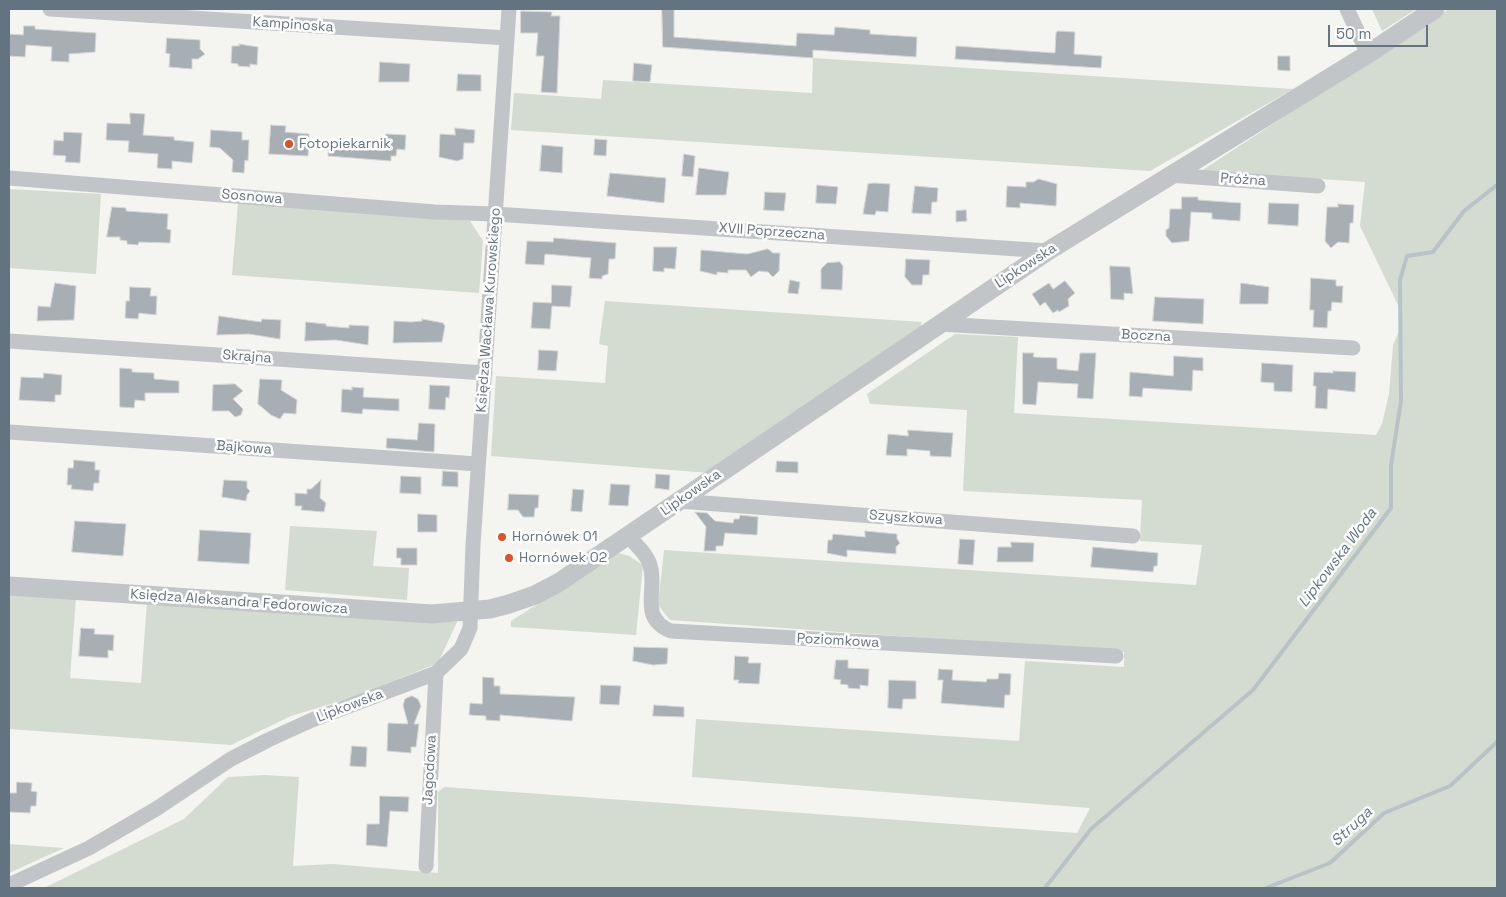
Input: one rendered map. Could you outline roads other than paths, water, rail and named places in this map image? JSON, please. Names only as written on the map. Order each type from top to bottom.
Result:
[{"type":"street","name":"Kampinoska","points":[[50,9],[507,38]]},
{"type":"street","name":"Księdza Wacława Kurowskiego","points":[[470,611],[478,464],[509,9]]},
{"type":"street","points":[[1347,9],[1368,54]]},
{"type":"street","name":"Lipkowska","points":[[9,885],[89,848],[156,809],[230,759],[268,740],[312,720],[436,673],[461,649],[467,640],[470,628],[470,611],[509,604],[535,595],[589,564],[678,501],[1048,251],[1368,54],[1435,9]]},
{"type":"street","name":"Próżna","points":[[1169,175],[1318,186]]},
{"type":"street","name":"Sosnowa","points":[[9,178],[434,212],[495,214]]},
{"type":"street","name":"XVII Poprzeczna","points":[[495,214],[1048,251]]},
{"type":"street","name":"Boczna","points":[[939,324],[1353,348]]},
{"type":"street","name":"Skrajna","points":[[9,341],[485,373]]},
{"type":"street","name":"Bajkowa","points":[[9,432],[478,464]]},
{"type":"street","name":"Szyszkowa","points":[[678,501],[1133,536]]},
{"type":"street","name":"Poziomkowa","points":[[629,537],[650,565],[651,607],[654,618],[663,628],[671,631],[1116,656]]},
{"type":"street","name":"Księdza Aleksandra Fedorowicza","points":[[9,586],[404,613],[432,614],[470,611]]},
{"type":"street","name":"Jagodowa","points":[[426,866],[436,673]]},
{"type":"waterway","name":"Lipkowska Woda","points":[[1045,888],[1091,829],[1253,690],[1391,508],[1391,465],[1401,401],[1400,280],[1407,256],[1433,252],[1464,211],[1497,185]]},
{"type":"waterway","name":"Struga","points":[[1266,888],[1330,863],[1384,813],[1450,786],[1497,742]]},
{"type":"place","name":"Fotopiekarnik","points":[[289,144]]},
{"type":"place","name":"Hornówek 01","points":[[502,537]]},
{"type":"place","name":"Hornówek 02","points":[[509,558]]}]
